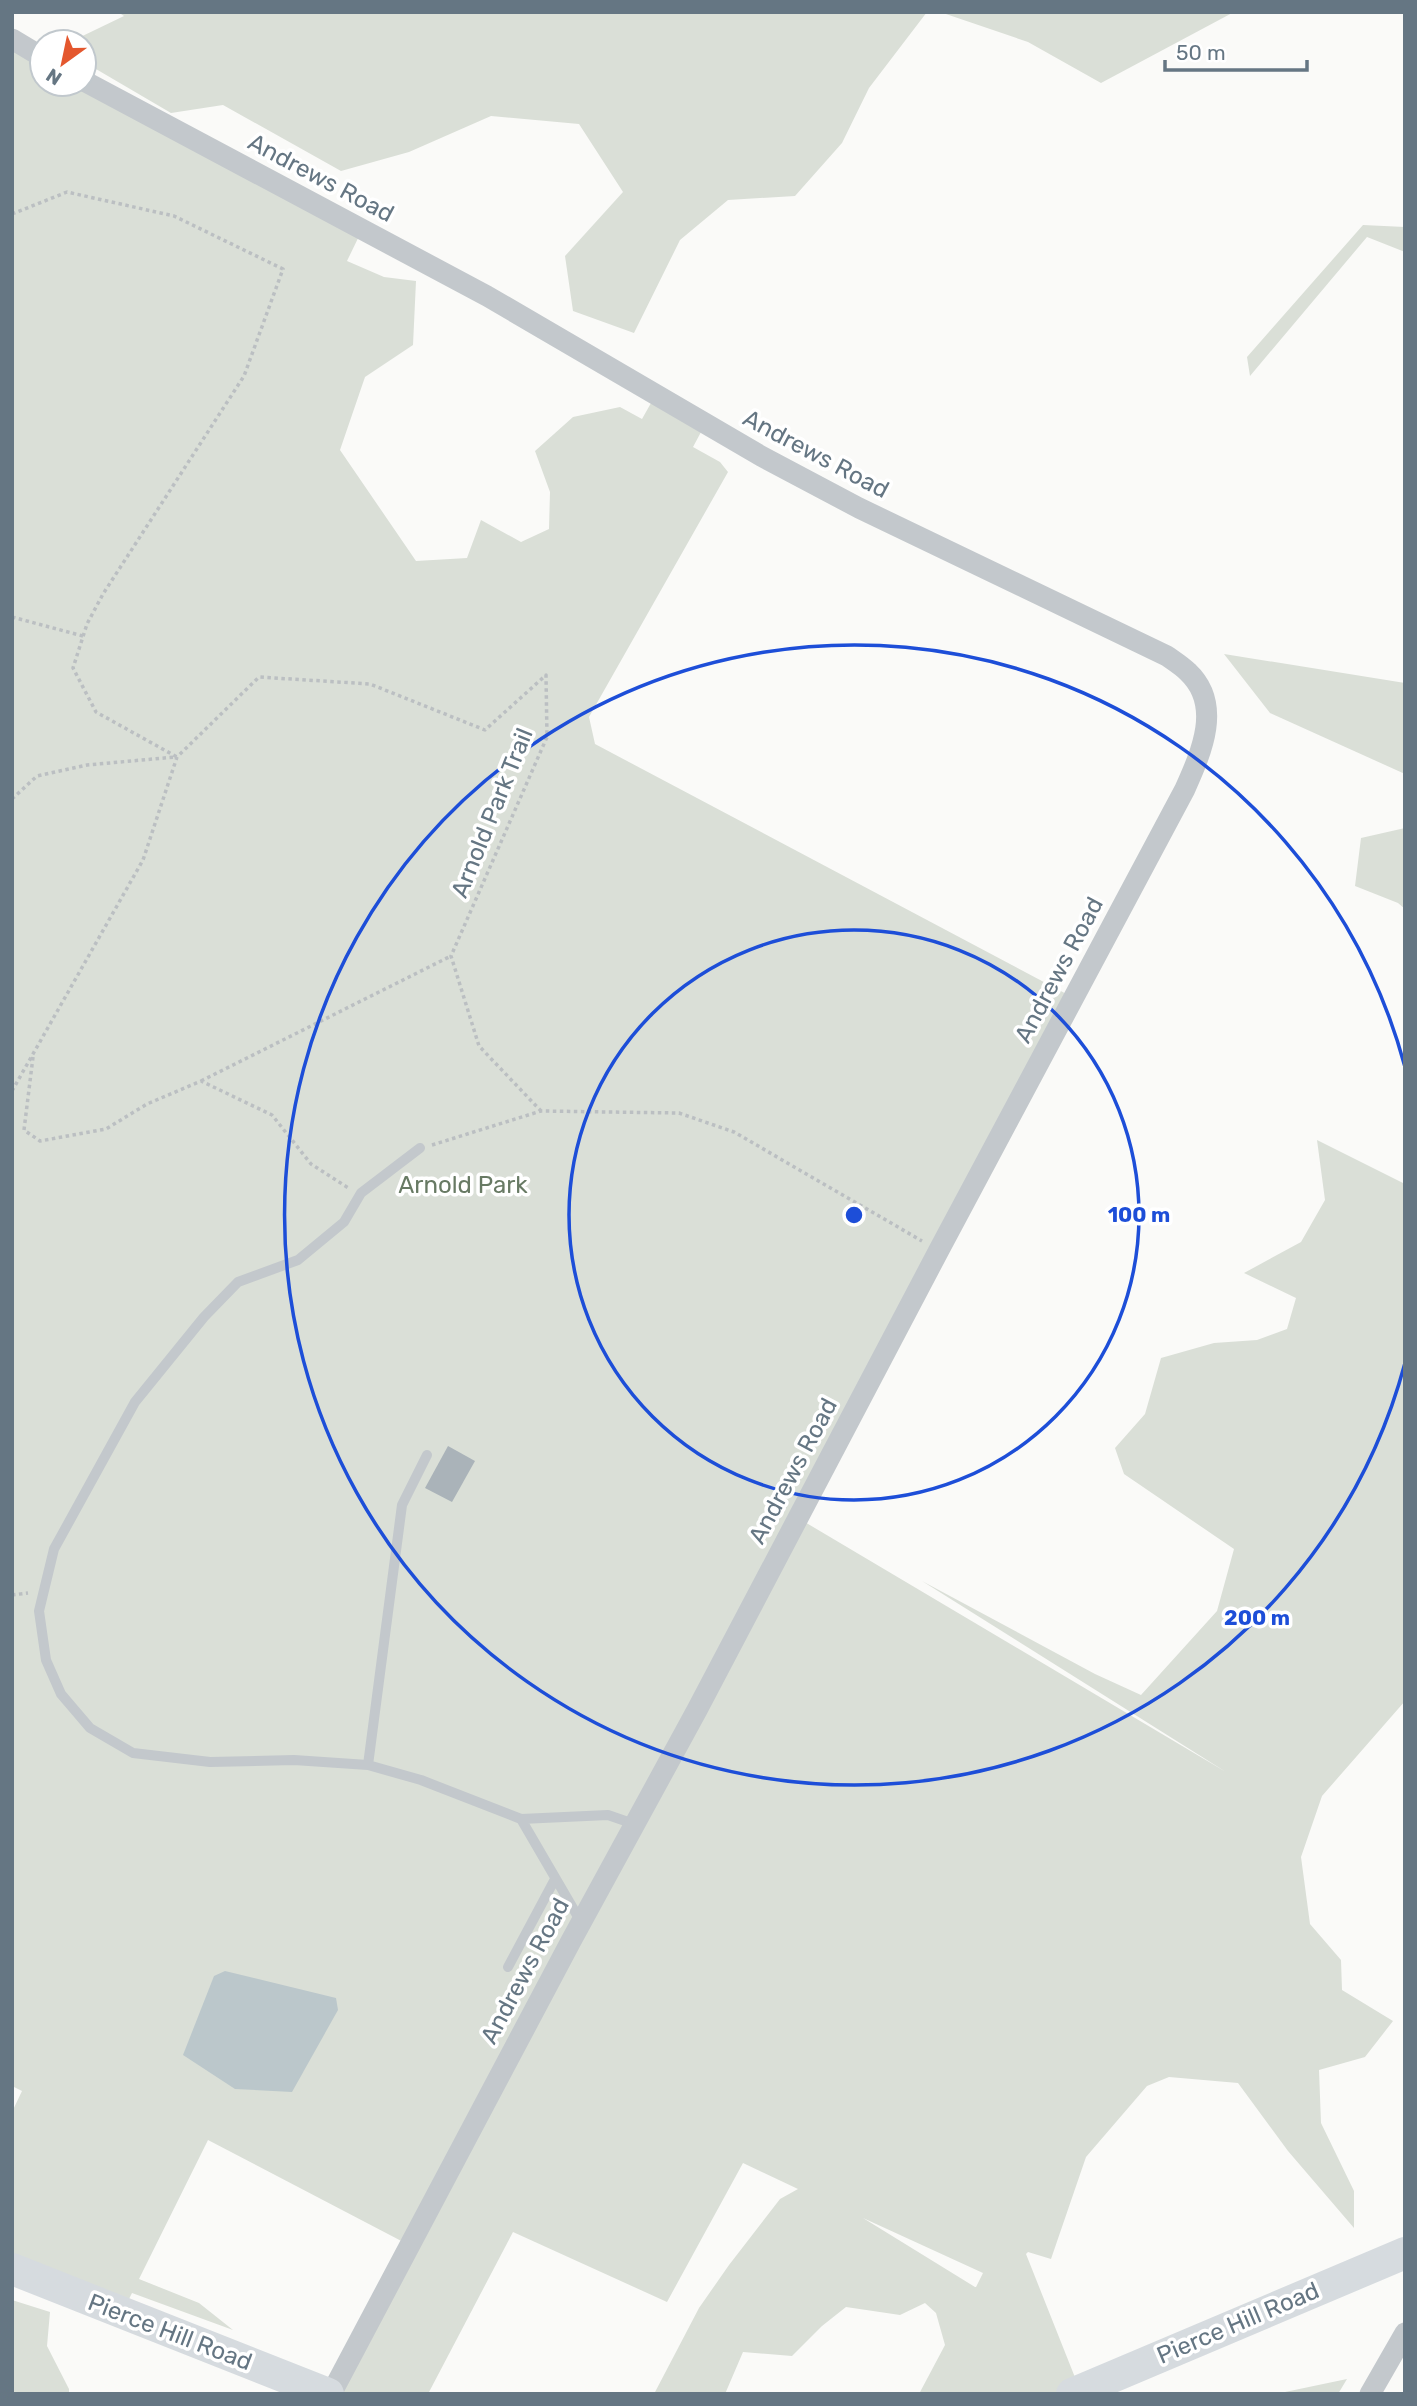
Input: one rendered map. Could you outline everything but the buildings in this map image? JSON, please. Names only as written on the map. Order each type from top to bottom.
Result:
[{"type":"street","points":[[12,39],[28,49]]},
{"type":"street","name":"Andrews Road","points":[[98,88],[487,296],[770,461],[859,508],[1167,656],[1190,674],[1203,694],[1208,722],[1201,753],[1179,801],[703,1698],[329,2394]]},
{"type":"street","name":"Pierce Hill Road","points":[[1072,2394],[1405,2253]]},
{"type":"street","name":"Pierce Hill Road","points":[[12,2269],[329,2394]]},
{"type":"street","points":[[1370,2394],[1405,2333]]},
{"type":"lane","points":[[420,1149],[361,1193],[344,1222],[298,1260],[238,1283],[204,1317],[135,1402],[54,1549],[39,1611],[46,1660],[61,1694],[90,1728],[133,1753],[210,1762],[294,1760],[368,1765],[421,1780],[522,1819],[608,1815],[634,1824]]},
{"type":"lane","points":[[368,1765],[402,1505],[427,1455]]},
{"type":"lane","points":[[522,1819],[581,1922]]},
{"type":"lane","points":[[508,1967],[555,1879]]},
{"type":"path","points":[[12,214],[67,191],[174,216],[283,269],[244,376],[103,594],[83,636],[73,668],[96,712],[177,757]]},
{"type":"path","points":[[12,617],[83,636]]},
{"type":"path","name":"Arnold Park Trail","points":[[12,1091],[143,860],[177,757],[259,677],[370,684],[485,730],[546,676],[547,737],[451,956]]},
{"type":"path","points":[[12,799],[37,776],[87,765],[177,757]]},
{"type":"path","points":[[201,1081],[451,956],[479,1046],[541,1111]]},
{"type":"path","name":"Arnold Park Trail","points":[[34,1053],[24,1130],[40,1142],[106,1129],[148,1104],[201,1081]]},
{"type":"path","points":[[201,1081],[272,1115],[311,1164],[342,1186],[361,1193]]},
{"type":"path","points":[[420,1149],[541,1111],[678,1113],[734,1132],[939,1250]]},
{"type":"green space","points":[[118,12],[927,12],[869,88],[842,143],[795,196],[728,200],[680,240],[634,333],[573,311],[565,256],[623,192],[579,124],[491,116],[409,152],[341,171],[223,105],[171,113],[98,70],[98,29],[124,16]]},
{"type":"green space","points":[[940,12],[1234,12],[1101,83],[1028,42]]},
{"type":"green space","name":"Arnold Park","points":[[12,39],[28,49],[28,98],[98,98],[98,91],[362,230],[347,261],[384,277],[416,281],[413,345],[365,377],[340,450],[416,561],[467,558],[481,520],[521,542],[549,529],[550,492],[535,451],[573,417],[620,407],[642,419],[655,396],[708,419],[693,447],[720,462],[728,472],[589,717],[595,744],[1074,998],[798,1518],[1226,1772],[922,1581],[1095,1674],[1141,1695],[1217,1611],[1234,1549],[1124,1474],[1115,1448],[1145,1414],[1161,1358],[1214,1343],[1257,1340],[1287,1329],[1296,1298],[1244,1273],[1301,1242],[1325,1200],[1317,1140],[1405,1184],[1405,1701],[1322,1796],[1301,1857],[1310,1924],[1341,1960],[1342,1990],[1393,2021],[1365,2057],[1319,2070],[1321,2123],[1354,2191],[1354,2228],[1288,2151],[1238,2083],[1169,2077],[1147,2086],[1086,2157],[1051,2259],[1028,2252],[1026,2254],[1080,2390],[1072,2394],[919,2394],[945,2345],[936,2313],[925,2303],[900,2315],[846,2307],[792,2356],[743,2352],[725,2394],[654,2394],[699,2308],[729,2265],[780,2199],[798,2189],[743,2163],[667,2302],[513,2232],[428,2394],[331,2394],[409,2245],[208,2140],[139,2279],[199,2303],[233,2330],[132,2293],[122,2313],[12,2269],[12,2112],[22,2091],[12,2086]],"holes":[[[863,2218],[983,2273],[975,2287]]]},
{"type":"green space","points":[[1363,225],[1405,227],[1405,252],[1367,237],[1250,376],[1247,357]]},
{"type":"green space","points":[[1224,654],[1405,683],[1405,774],[1270,713]]},
{"type":"green space","points":[[1405,828],[1405,909],[1398,903],[1355,886],[1361,838]]},
{"type":"green space","points":[[12,2300],[50,2312],[47,2346],[69,2394],[12,2394]]},
{"type":"green space","points":[[1347,2379],[1338,2394],[1284,2394],[1285,2392]]},
{"type":"shaded area","points":[[225,1971],[336,1998],[338,2010],[292,2092],[235,2089],[183,2055],[214,1976]]}]
